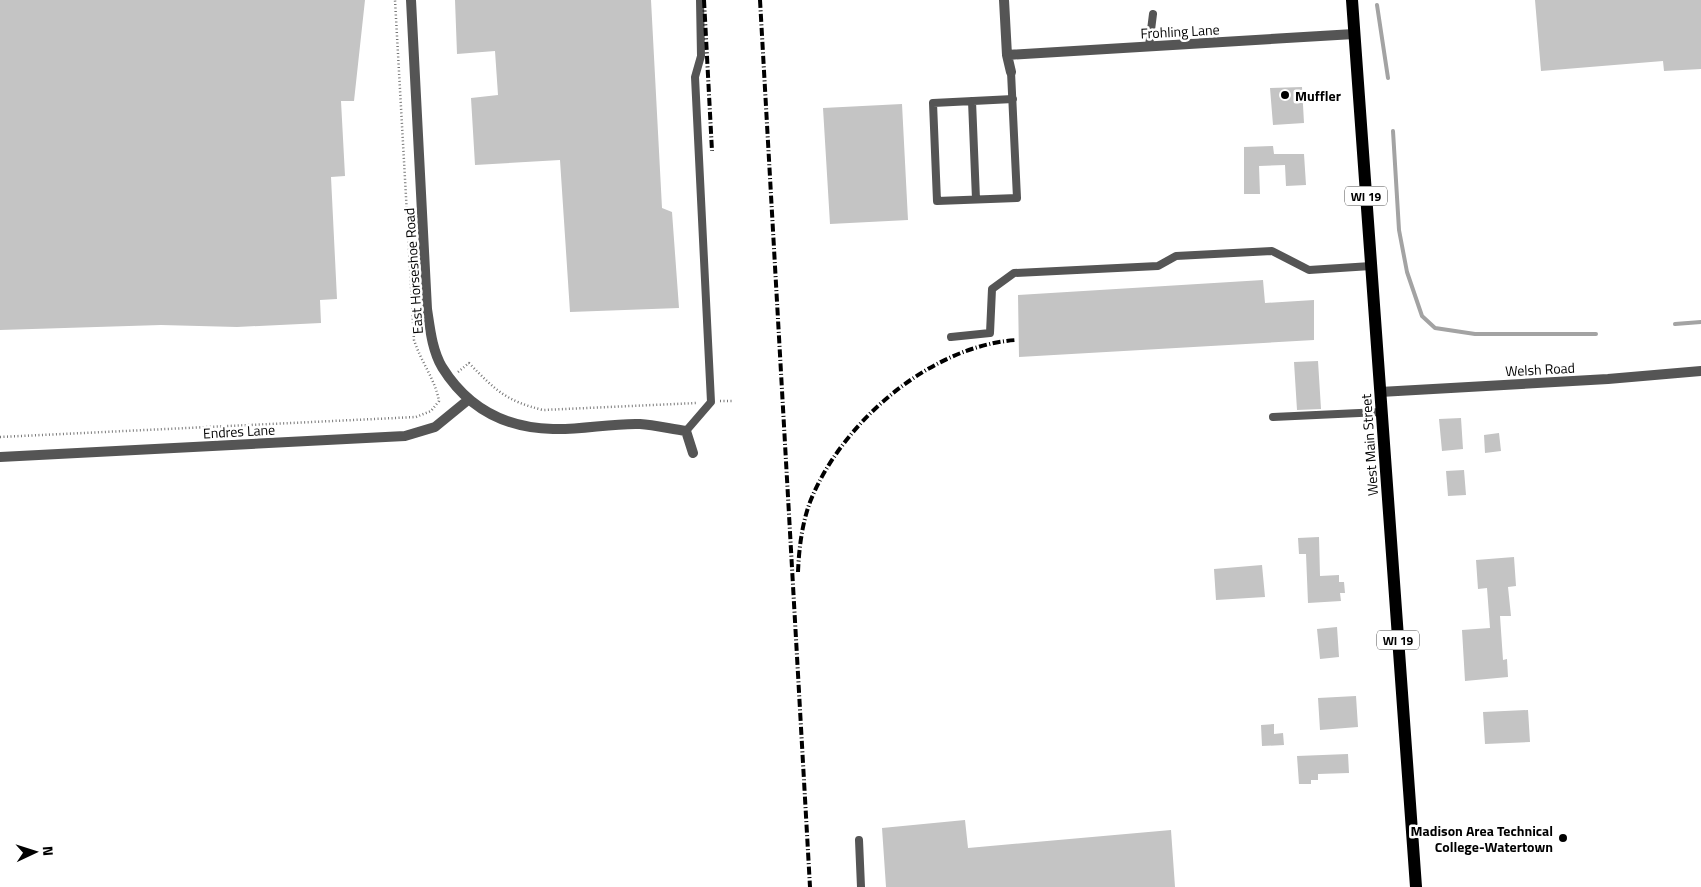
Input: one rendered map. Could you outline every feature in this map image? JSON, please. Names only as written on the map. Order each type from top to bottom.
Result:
[{"type":"main road","name":"West Main Street","points":[[1352,0],[1416,887]]},
{"type":"street","name":"East Horseshoe Road","points":[[411,0],[427,309],[432,338],[442,366],[468,400],[488,414],[520,426],[553,429],[640,424],[686,431]]},
{"type":"street","points":[[1004,0],[1011,72]]},
{"type":"street","name":"Frohling Lane","points":[[1008,55],[1354,34]]},
{"type":"street","name":"Welsh Road","points":[[1380,392],[1599,380],[1701,372]]},
{"type":"street","name":"Endres Lane","points":[[0,457],[404,436],[435,427],[468,400]]},
{"type":"street","points":[[686,431],[693,453]]},
{"type":"lane","points":[[686,431],[712,402],[695,77],[701,56],[700,0]]},
{"type":"lane","points":[[1150,46],[1152,14]]},
{"type":"lane","points":[[1011,72],[1017,198],[937,201],[933,103],[1012,99]]},
{"type":"lane","points":[[972,101],[976,199]]},
{"type":"lane","points":[[951,337],[990,333],[992,289],[1014,273],[1158,266],[1176,256],[1272,251],[1309,270],[1371,266]]},
{"type":"lane","points":[[1273,418],[1381,412]]},
{"type":"lane","points":[[859,840],[861,887]]},
{"type":"path","points":[[0,437],[416,417],[431,411],[439,401],[437,387],[419,355],[414,340],[395,0]]},
{"type":"path","points":[[450,378],[469,364],[495,390],[519,404],[543,410],[733,401]]},
{"type":"building","points":[[0,0],[365,0],[354,101],[341,101],[345,176],[331,177],[337,299],[320,300],[321,323],[237,327],[161,325],[0,330]]},
{"type":"building","points":[[455,0],[651,0],[662,208],[672,212],[679,308],[570,312],[560,160],[475,165],[471,98],[498,95],[495,51],[457,54]]},
{"type":"building","points":[[1535,0],[1701,0],[1701,69],[1664,71],[1663,61],[1541,71]]},
{"type":"building","points":[[1302,87],[1304,123],[1273,125],[1270,88]]},
{"type":"building","points":[[902,104],[908,220],[830,224],[823,108]]},
{"type":"building","points":[[1273,146],[1274,154],[1304,154],[1306,185],[1286,186],[1285,165],[1259,166],[1260,194],[1244,194],[1244,147]]},
{"type":"building","points":[[1263,280],[1265,303],[1314,300],[1314,340],[1019,357],[1018,295]]},
{"type":"building","points":[[1318,361],[1321,409],[1297,410],[1294,362]]},
{"type":"building","points":[[1461,418],[1463,449],[1442,451],[1439,419]]},
{"type":"building","points":[[1499,433],[1501,451],[1485,453],[1484,435]]},
{"type":"building","points":[[1464,470],[1466,495],[1448,496],[1446,471]]},
{"type":"building","points":[[1319,537],[1320,576],[1339,575],[1339,582],[1344,582],[1345,593],[1340,593],[1341,601],[1308,603],[1306,554],[1299,554],[1298,538]]},
{"type":"building","points":[[1514,557],[1516,586],[1508,587],[1511,616],[1500,616],[1503,660],[1507,659],[1508,677],[1465,681],[1462,630],[1490,628],[1487,588],[1478,589],[1476,560]]},
{"type":"building","points":[[1262,565],[1265,597],[1216,600],[1214,569]]},
{"type":"building","points":[[1337,627],[1339,657],[1320,659],[1317,629]]},
{"type":"building","points":[[1356,696],[1358,727],[1320,730],[1318,698]]},
{"type":"building","points":[[1528,710],[1530,742],[1485,744],[1483,712]]},
{"type":"building","points":[[1274,724],[1274,734],[1283,733],[1284,745],[1262,746],[1261,725]]},
{"type":"building","points":[[1348,754],[1349,773],[1318,774],[1318,780],[1311,780],[1311,784],[1299,784],[1297,756]]},
{"type":"building","points":[[965,820],[968,848],[1171,830],[1175,887],[886,887],[882,828]]},
{"type":"waterway","points":[[1377,5],[1388,78]]},
{"type":"waterway","points":[[1393,131],[1399,230],[1407,272],[1422,316],[1435,328],[1475,334],[1596,334]]},
{"type":"waterway","points":[[1675,324],[1701,322]]},
{"type":"railway","points":[[704,0],[712,151]]},
{"type":"railway","points":[[760,0],[810,887]]},
{"type":"railway","points":[[798,572],[801,536],[810,502],[824,473],[843,444],[866,418],[892,394],[921,373],[952,357],[984,345],[1016,340]]},
{"type":"place","name":"Muffler","points":[[1285,95]]},
{"type":"place","name":"Madison Area Technical College-Watertown","points":[[1563,838]]}]
